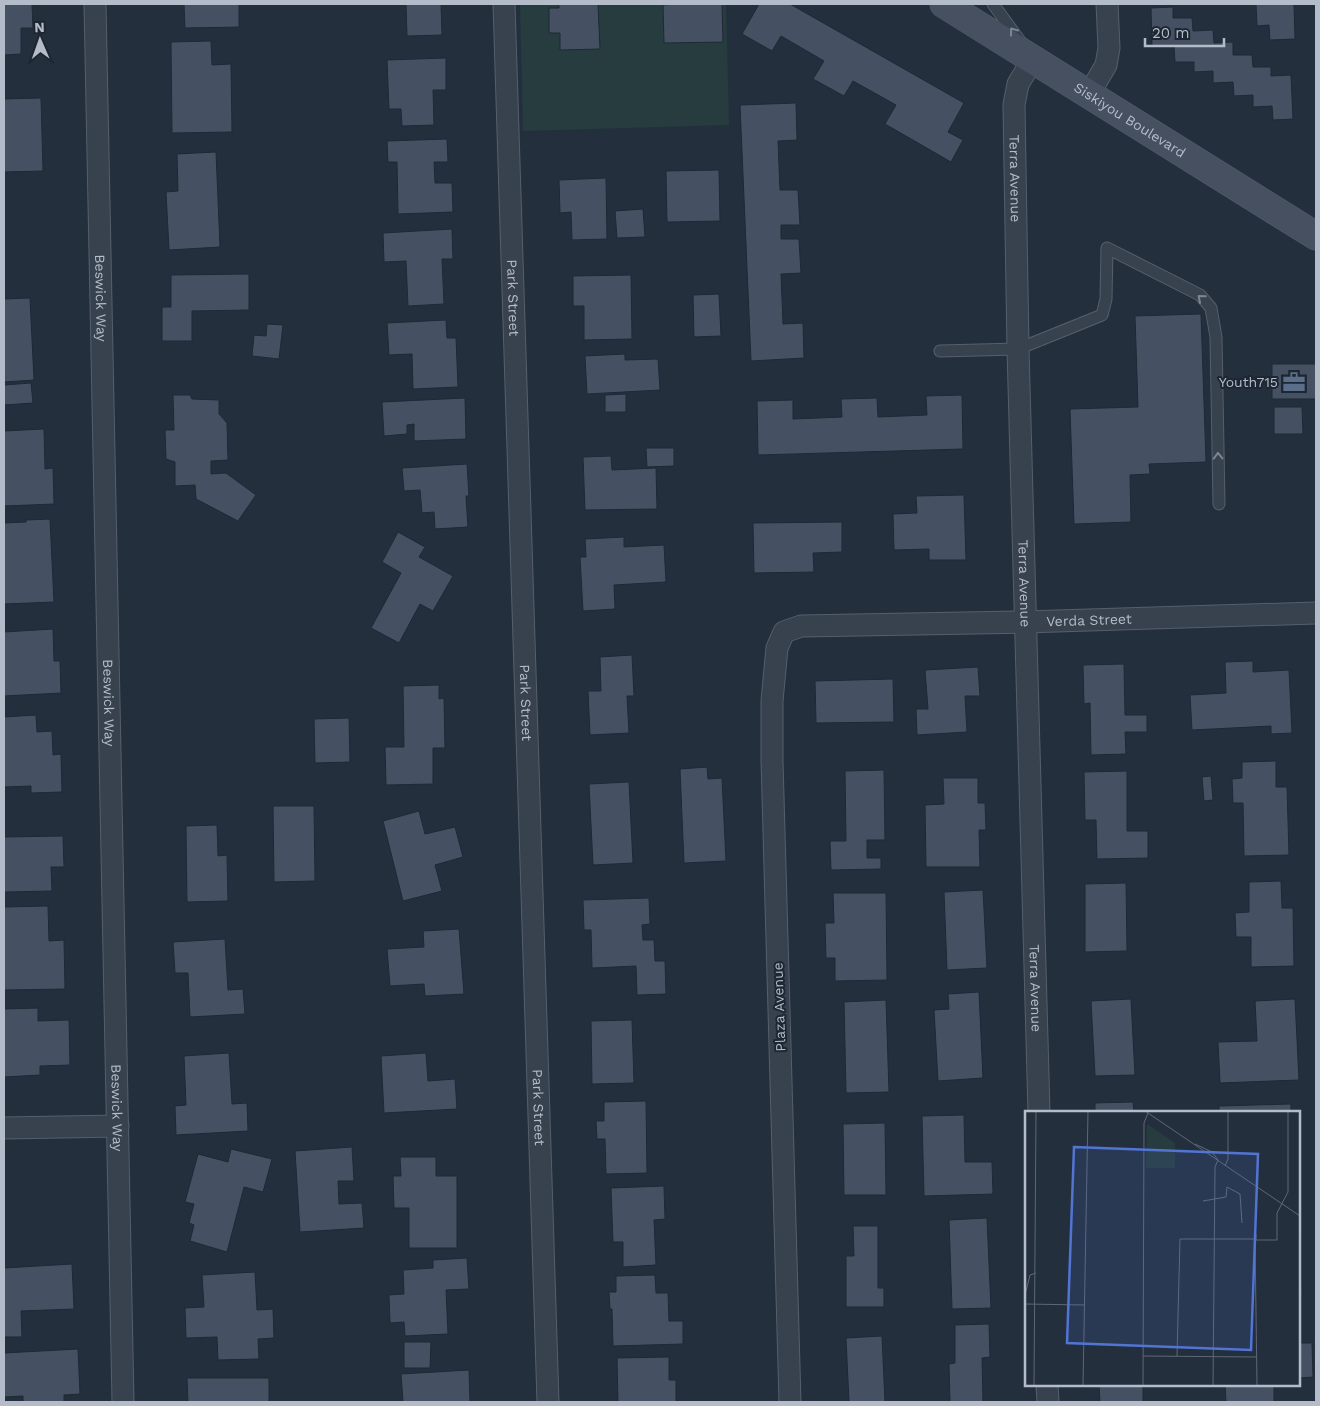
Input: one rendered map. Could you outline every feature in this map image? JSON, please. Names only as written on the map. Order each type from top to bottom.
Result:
[{"type":"main road","name":"Siskiyou Boulevard","points":[[944,4],[1316,236]]},
{"type":"street","name":"Beswick Way","points":[[95,4],[123,1402]]},
{"type":"street","name":"Park Street","points":[[504,4],[548,1402]]},
{"type":"street","points":[[1089,94],[1106,65],[1109,48],[1108,4]]},
{"type":"street","name":"Terra Avenue","points":[[1032,59],[1018,84],[1014,105],[1024,622],[1039,1111]]},
{"type":"street","name":"Verda Street","points":[[802,626],[1024,622],[1316,613]]},
{"type":"street","name":"Plaza Avenue","points":[[790,1402],[772,780],[772,702],[777,648],[784,632],[802,626]]},
{"type":"street","points":[[4,1128],[118,1126]]},
{"type":"street","points":[[1047,1386],[1048,1402]]},
{"type":"lane","points":[[993,4],[1032,59]]},
{"type":"lane","points":[[940,351],[1018,349],[1102,316],[1106,299],[1107,248],[1200,295],[1211,308],[1216,337],[1219,504]]},
{"type":"green space","points":[[520,4],[726,4],[729,125],[523,131]]},
{"type":"building","points":[[4,4],[32,4],[33,28],[21,28],[21,54],[4,55]]},
{"type":"building","points":[[184,4],[239,4],[239,27],[185,28]]},
{"type":"building","points":[[406,4],[441,4],[442,35],[407,36]]},
{"type":"building","points":[[559,4],[598,4],[600,49],[560,50],[560,33],[549,33],[549,8],[559,8]]},
{"type":"building","points":[[722,4],[723,42],[664,43],[663,5]]},
{"type":"building","points":[[759,4],[790,4],[964,103],[948,132],[963,140],[951,162],[885,124],[896,105],[853,81],[844,96],[813,79],[824,61],[781,36],[772,51],[742,34]]},
{"type":"building","points":[[1256,4],[1294,4],[1295,39],[1270,40],[1269,25],[1257,26]]},
{"type":"building","points":[[1173,7],[1173,18],[1192,18],[1193,31],[1213,30],[1214,43],[1233,42],[1233,55],[1252,55],[1253,67],[1271,67],[1271,76],[1291,75],[1293,119],[1273,120],[1272,106],[1253,107],[1253,95],[1234,96],[1233,82],[1213,83],[1213,71],[1194,72],[1194,62],[1175,62],[1174,46],[1152,46],[1151,8]]},
{"type":"building","points":[[211,41],[212,65],[231,64],[232,132],[172,133],[171,42]]},
{"type":"building","points":[[446,58],[446,90],[433,90],[434,125],[402,126],[401,109],[389,109],[387,60]]},
{"type":"building","points":[[41,98],[43,171],[4,172],[4,99]]},
{"type":"building","points":[[796,103],[797,140],[778,141],[780,190],[798,190],[800,225],[781,225],[781,239],[799,239],[801,273],[781,274],[783,324],[803,323],[804,358],[751,361],[740,105]]},
{"type":"building","points":[[447,139],[448,162],[434,162],[435,183],[452,183],[453,212],[398,214],[397,162],[388,162],[387,141]]},
{"type":"building","points":[[216,152],[220,247],[169,250],[166,192],[178,191],[177,154]]},
{"type":"building","points":[[719,170],[720,221],[667,222],[666,171]]},
{"type":"building","points":[[606,178],[607,239],[572,240],[571,212],[560,213],[559,180]]},
{"type":"building","points":[[643,209],[645,237],[617,238],[615,211]]},
{"type":"building","points":[[452,229],[453,259],[442,259],[444,304],[408,306],[406,261],[384,262],[383,233]]},
{"type":"building","points":[[249,274],[249,310],[192,311],[192,341],[162,341],[162,307],[171,307],[171,275]]},
{"type":"building","points":[[631,275],[632,339],[584,340],[584,306],[573,306],[573,276]]},
{"type":"building","points":[[719,294],[721,336],[694,337],[693,295]]},
{"type":"building","points":[[30,298],[34,380],[4,382],[4,299]]},
{"type":"building","points":[[1201,314],[1206,462],[1149,464],[1150,474],[1130,475],[1131,522],[1074,524],[1070,409],[1138,407],[1135,316]]},
{"type":"building","points":[[446,320],[447,338],[456,338],[458,387],[413,389],[412,354],[389,355],[387,323]]},
{"type":"building","points":[[267,324],[283,325],[279,359],[252,356],[254,335],[266,336]]},
{"type":"building","points":[[625,354],[625,360],[658,359],[660,390],[587,394],[585,356]]},
{"type":"building","name":"Youth715","points":[[1272,364],[1316,364],[1316,399],[1272,399]]},
{"type":"building","points":[[31,383],[33,403],[4,405],[4,385]]},
{"type":"building","points":[[626,394],[626,412],[605,412],[605,395]]},
{"type":"building","points":[[173,395],[190,395],[192,399],[219,400],[219,414],[227,423],[228,460],[211,461],[211,474],[226,473],[256,495],[238,521],[196,499],[195,485],[175,486],[175,462],[166,459],[165,430],[174,430]]},
{"type":"building","points":[[962,395],[963,449],[758,455],[757,401],[793,400],[793,419],[842,417],[841,399],[877,398],[878,417],[927,415],[926,396]]},
{"type":"building","points":[[465,398],[466,439],[414,441],[414,424],[407,425],[407,434],[384,436],[382,402]]},
{"type":"building","points":[[1274,407],[1302,407],[1303,434],[1274,434]]},
{"type":"building","points":[[44,429],[45,469],[53,468],[54,504],[4,506],[4,431]]},
{"type":"building","points":[[646,448],[674,448],[674,466],[647,467]]},
{"type":"building","points":[[611,456],[612,470],[656,468],[657,509],[585,510],[583,457]]},
{"type":"building","points":[[467,464],[469,496],[466,496],[468,527],[435,529],[434,512],[422,513],[420,490],[404,491],[402,468]]},
{"type":"building","points":[[964,495],[966,560],[929,560],[929,549],[894,550],[893,514],[917,513],[916,496]]},
{"type":"building","points":[[50,519],[54,602],[4,604],[4,523]]},
{"type":"building","points":[[842,522],[842,552],[813,553],[814,572],[754,573],[753,523]]},
{"type":"building","points":[[398,532],[425,547],[419,557],[453,576],[433,611],[420,604],[399,643],[371,628],[401,573],[382,562]]},
{"type":"building","points":[[624,537],[624,547],[664,545],[666,582],[614,585],[615,609],[583,611],[580,557],[586,557],[585,539]]},
{"type":"building","points":[[53,629],[54,661],[60,661],[61,693],[4,696],[4,632]]},
{"type":"building","points":[[632,655],[634,696],[627,696],[629,733],[590,735],[588,691],[601,691],[600,657]]},
{"type":"building","points":[[1253,661],[1253,672],[1289,670],[1292,733],[1271,734],[1271,726],[1192,730],[1190,695],[1226,693],[1225,662]]},
{"type":"building","points":[[1124,664],[1125,715],[1147,715],[1147,732],[1125,732],[1126,754],[1091,755],[1090,703],[1084,704],[1083,665]]},
{"type":"building","points":[[978,667],[980,696],[965,696],[967,732],[917,735],[916,709],[928,709],[925,670]]},
{"type":"building","points":[[893,679],[894,722],[816,723],[815,681]]},
{"type":"building","points":[[439,685],[439,699],[444,698],[445,748],[433,748],[433,784],[386,785],[385,747],[404,747],[403,686]]},
{"type":"building","points":[[36,715],[37,732],[52,731],[53,755],[61,754],[62,792],[31,793],[31,786],[4,787],[4,717]]},
{"type":"building","points":[[349,718],[350,762],[315,763],[314,719]]},
{"type":"building","points":[[1276,761],[1276,787],[1287,787],[1289,855],[1244,856],[1243,803],[1233,803],[1232,779],[1242,778],[1242,762]]},
{"type":"building","points":[[707,767],[708,779],[722,778],[726,861],[684,863],[680,769]]},
{"type":"building","points":[[884,770],[885,840],[867,840],[867,858],[881,858],[881,869],[831,870],[830,841],[846,841],[845,771]]},
{"type":"building","points":[[1127,771],[1127,831],[1148,831],[1148,858],[1097,859],[1096,820],[1085,820],[1084,772]]},
{"type":"building","points":[[1211,776],[1213,800],[1204,801],[1202,777]]},
{"type":"building","points":[[943,778],[978,778],[978,803],[985,803],[986,830],[979,830],[980,867],[926,867],[925,805],[944,804]]},
{"type":"building","points":[[629,782],[633,863],[593,865],[589,784]]},
{"type":"building","points":[[273,806],[314,806],[315,881],[274,882]]},
{"type":"building","points":[[419,811],[425,834],[455,827],[463,857],[435,865],[442,891],[403,901],[383,821]]},
{"type":"building","points":[[217,825],[218,856],[227,855],[228,901],[187,902],[186,826]]},
{"type":"building","points":[[63,836],[64,867],[51,867],[52,891],[4,892],[4,837]]},
{"type":"building","points":[[1281,881],[1282,908],[1293,908],[1294,966],[1251,967],[1251,937],[1236,937],[1235,913],[1249,912],[1249,882]]},
{"type":"building","points":[[1126,883],[1127,951],[1085,952],[1085,884]]},
{"type":"building","points":[[983,890],[987,968],[947,970],[944,892]]},
{"type":"building","points":[[833,893],[886,893],[887,980],[835,981],[835,958],[826,958],[825,923],[834,923]]},
{"type":"building","points":[[649,898],[650,924],[642,925],[643,940],[654,940],[655,961],[665,961],[666,994],[637,995],[636,966],[592,968],[591,930],[584,930],[583,900]]},
{"type":"building","points":[[48,906],[49,941],[64,940],[65,989],[4,990],[4,907]]},
{"type":"building","points":[[459,929],[464,994],[425,996],[424,984],[390,986],[387,949],[424,947],[423,931]]},
{"type":"building","points":[[225,939],[228,990],[243,989],[245,1014],[190,1017],[188,973],[175,973],[173,942]]},
{"type":"building","points":[[979,992],[983,1078],[938,1081],[934,1010],[949,1009],[948,994]]},
{"type":"building","points":[[1131,999],[1135,1075],[1095,1076],[1091,1001]]},
{"type":"building","points":[[1295,999],[1299,1080],[1220,1083],[1218,1042],[1257,1041],[1255,1001]]},
{"type":"building","points":[[886,1000],[889,1092],[846,1093],[844,1002]]},
{"type":"building","points":[[38,1008],[38,1021],[69,1020],[70,1065],[40,1066],[40,1075],[4,1077],[4,1009]]},
{"type":"building","points":[[632,1020],[634,1083],[592,1084],[591,1021]]},
{"type":"building","points":[[229,1053],[232,1104],[247,1103],[248,1131],[176,1135],[175,1106],[186,1105],[184,1056]]},
{"type":"building","points":[[426,1053],[428,1081],[455,1079],[457,1109],[384,1113],[381,1056]]},
{"type":"building","points":[[646,1101],[647,1173],[606,1174],[605,1139],[597,1139],[596,1121],[604,1121],[604,1102]]},
{"type":"building","points":[[1133,1102],[1134,1111],[1095,1111],[1095,1103]]},
{"type":"building","points":[[1291,1104],[1291,1111],[1219,1111],[1219,1106]]},
{"type":"building","points":[[964,1115],[965,1162],[992,1162],[993,1194],[924,1196],[922,1116]]},
{"type":"building","points":[[885,1123],[886,1195],[844,1195],[843,1124]]},
{"type":"building","points":[[352,1147],[354,1181],[338,1181],[339,1204],[362,1203],[364,1228],[300,1232],[295,1151]]},
{"type":"building","points":[[231,1149],[272,1159],[263,1192],[244,1187],[227,1252],[190,1241],[194,1225],[189,1223],[194,1204],[185,1202],[198,1154],[228,1162]]},
{"type":"building","points":[[400,1157],[436,1157],[436,1176],[457,1176],[457,1248],[409,1248],[409,1208],[394,1208],[393,1176],[401,1176]]},
{"type":"building","points":[[664,1186],[665,1219],[654,1220],[656,1265],[623,1267],[623,1242],[613,1242],[611,1188]]},
{"type":"building","points":[[987,1218],[991,1308],[952,1309],[949,1220]]},
{"type":"building","points":[[853,1226],[878,1226],[878,1288],[884,1288],[884,1307],[846,1307],[846,1256],[854,1256]]},
{"type":"building","points":[[1300,1235],[1301,1235],[1302,1296],[1300,1296]]},
{"type":"building","points":[[467,1258],[469,1289],[446,1290],[448,1334],[405,1336],[404,1322],[390,1323],[389,1295],[404,1294],[403,1270],[433,1268],[433,1260]]},
{"type":"building","points":[[72,1264],[74,1309],[21,1311],[22,1337],[4,1337],[4,1268]]},
{"type":"building","points":[[255,1272],[257,1310],[273,1309],[274,1338],[258,1339],[259,1359],[218,1360],[217,1337],[186,1338],[185,1308],[204,1307],[202,1275]]},
{"type":"building","points":[[655,1275],[656,1293],[668,1293],[669,1321],[683,1321],[683,1344],[613,1346],[612,1309],[610,1309],[609,1292],[616,1292],[616,1276]]},
{"type":"building","points":[[989,1324],[990,1357],[982,1358],[983,1402],[950,1402],[949,1364],[955,1363],[955,1325]]},
{"type":"building","points":[[882,1336],[885,1402],[849,1402],[846,1338]]},
{"type":"building","points":[[404,1342],[431,1342],[430,1368],[404,1368]]},
{"type":"building","points":[[1300,1343],[1312,1343],[1313,1377],[1300,1378]]},
{"type":"building","points":[[78,1349],[80,1394],[64,1395],[64,1402],[23,1402],[23,1396],[4,1397],[4,1353]]},
{"type":"building","points":[[669,1357],[669,1380],[676,1380],[676,1402],[618,1402],[617,1358]]},
{"type":"building","points":[[469,1370],[470,1402],[403,1402],[401,1374]]},
{"type":"building","points":[[187,1378],[269,1378],[269,1402],[188,1402]]},
{"type":"building","points":[[1099,1386],[1143,1386],[1143,1402],[1100,1402]]},
{"type":"building","points":[[1225,1386],[1274,1386],[1274,1402],[1226,1402]]},
{"type":"place","name":"Youth715","points":[[1294,382]]}]
